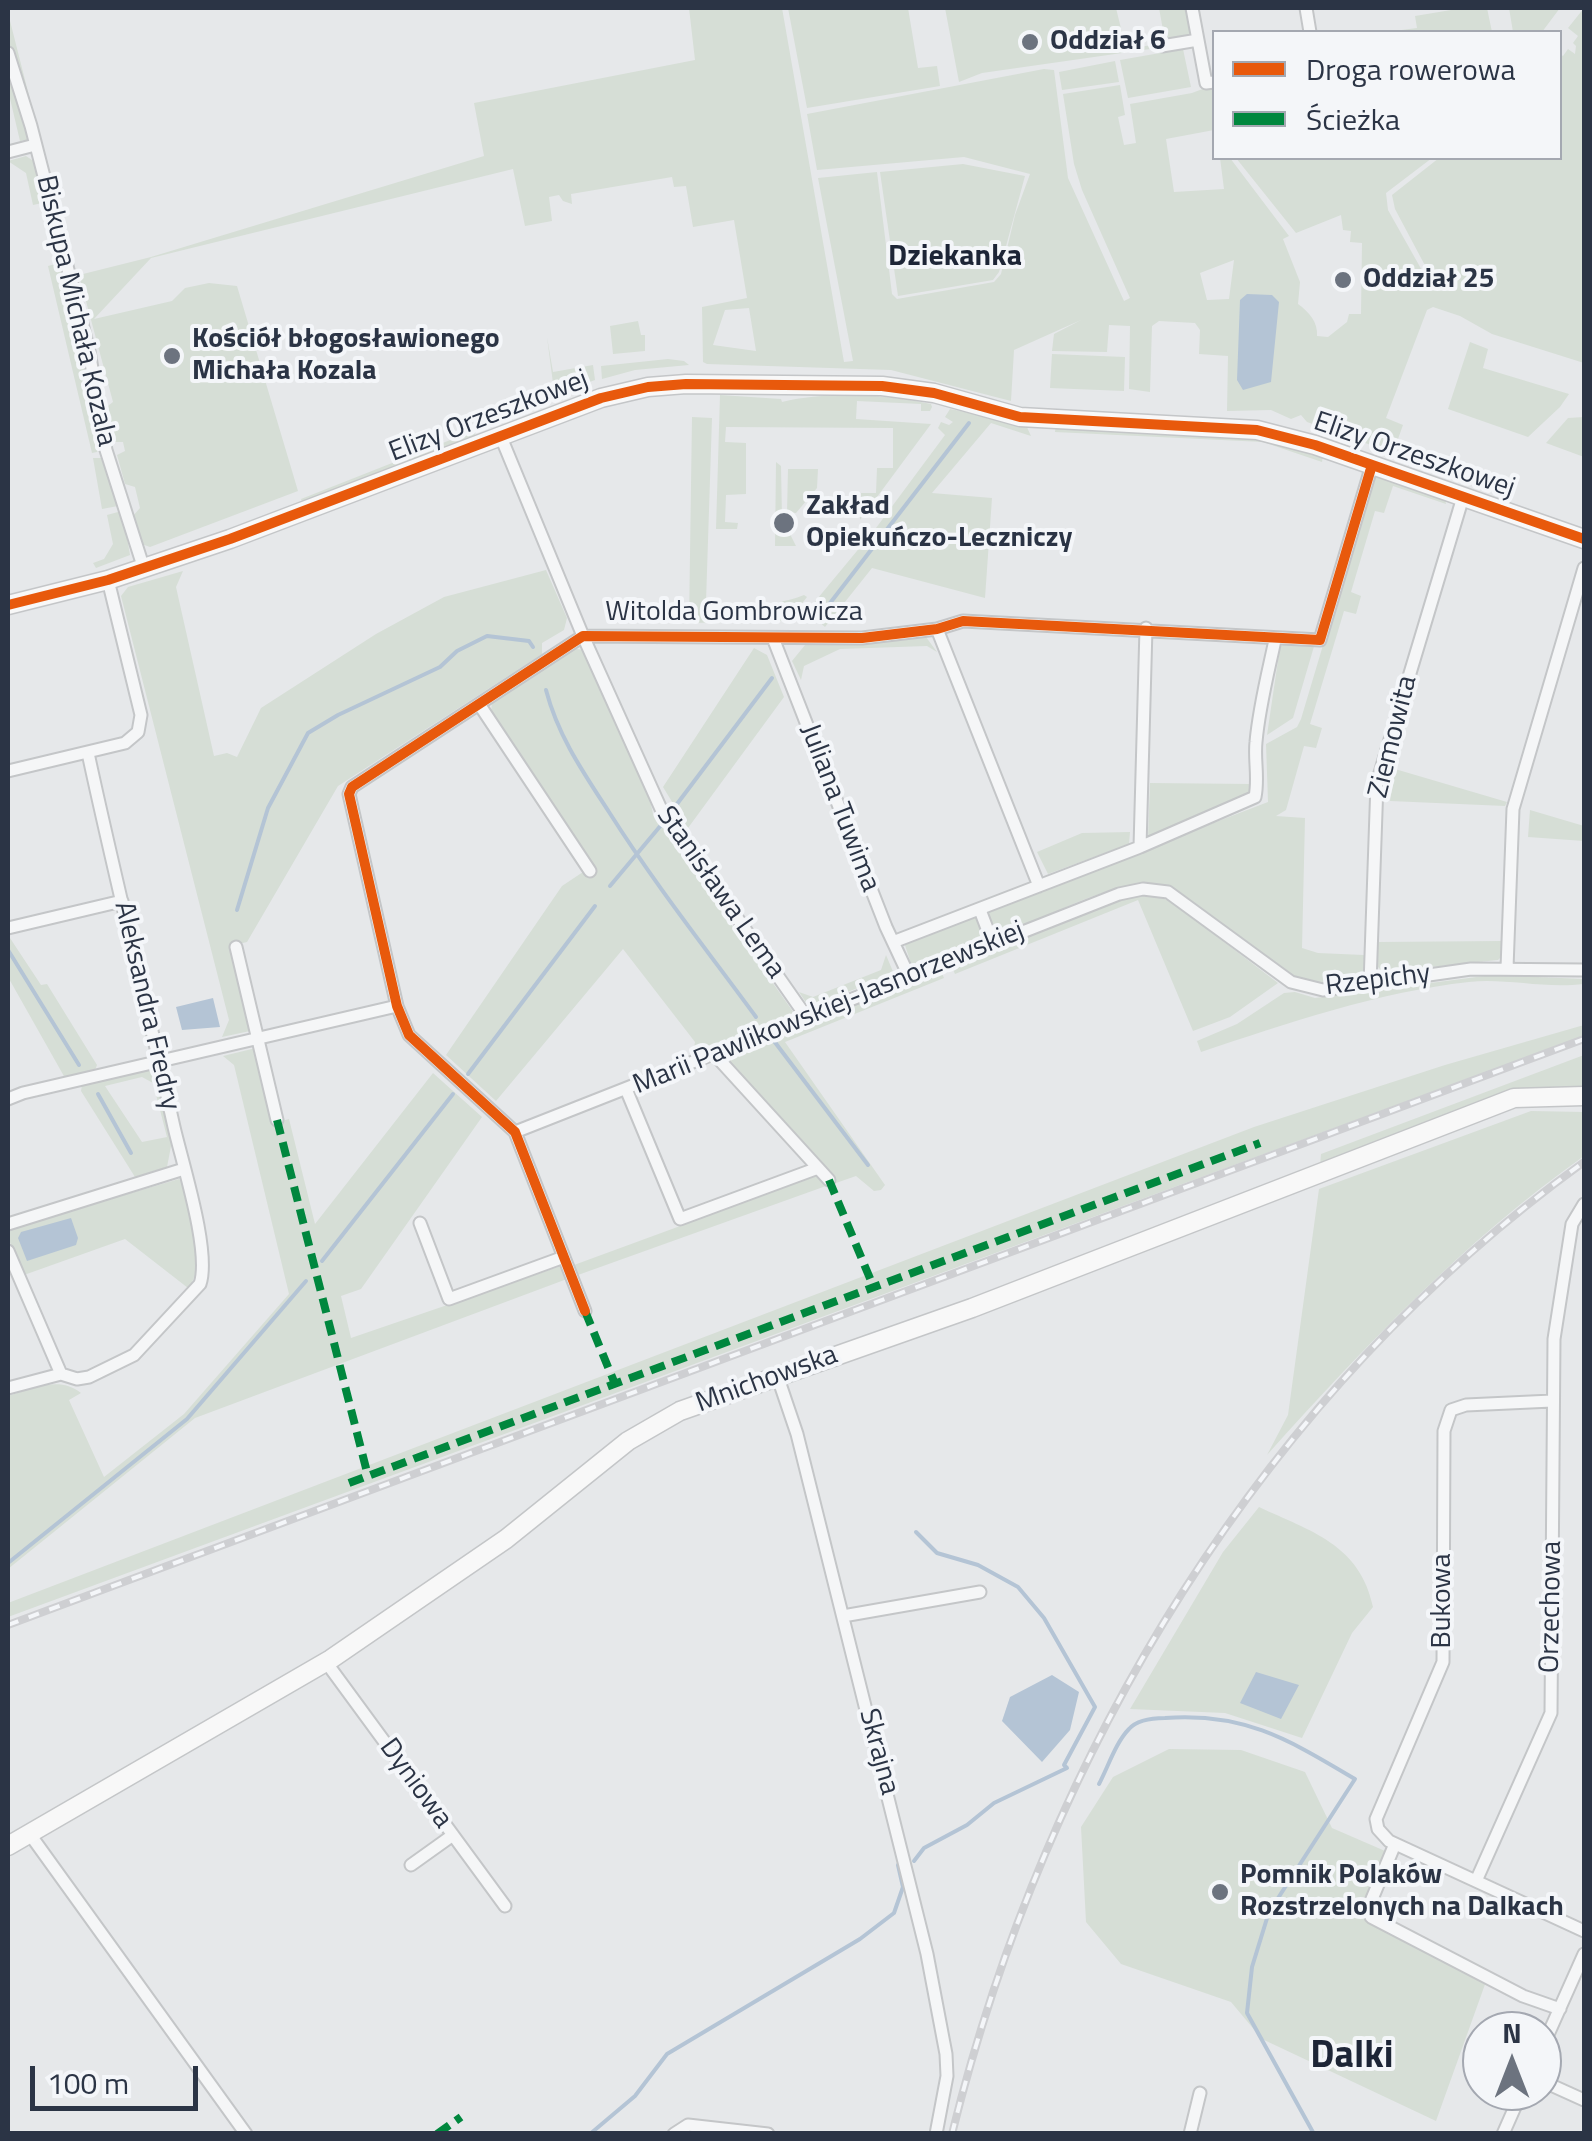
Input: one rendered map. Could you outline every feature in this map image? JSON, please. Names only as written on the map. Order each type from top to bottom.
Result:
[{"type":"street","points":[[1192,8],[1206,83],[1212,82]]},
{"type":"street","points":[[1162,46],[1198,40]]},
{"type":"street","name":"Biskupa Michała Kozala","points":[[8,53],[90,351],[106,450],[144,569]]},
{"type":"street","points":[[8,152],[34,146]]},
{"type":"street","name":"Elizy Orzeszkowej","points":[[8,606],[108,580],[230,540],[600,398],[648,387],[696,383],[882,386],[934,394],[1020,416],[1257,430],[1372,465],[1584,539]]},
{"type":"street","name":"Stanisława Lema","points":[[498,436],[504,442],[583,636],[660,809],[805,1015]]},
{"type":"street","name":"Witolda Gombrowicza","points":[[516,1132],[409,1036],[397,1006],[350,794],[352,787],[583,636],[862,638],[937,629],[963,621],[1320,640],[1372,465]]},
{"type":"street","name":"Ziemowita","points":[[1370,984],[1377,783],[1462,497]]},
{"type":"street","points":[[1507,968],[1513,810],[1584,568]]},
{"type":"street","points":[[8,770],[88,754],[136,736],[140,715],[108,580]]},
{"type":"street","points":[[1140,847],[1146,628]]},
{"type":"street","points":[[937,629],[1039,886]]},
{"type":"street","name":"Juliana Tuwima","points":[[774,638],[909,976]]},
{"type":"street","name":"Marii Pawlikowskiej-Jasnorzewskiej","points":[[893,942],[1140,847],[1255,797],[1260,706],[1275,640]]},
{"type":"street","points":[[479,704],[590,871]]},
{"type":"street","name":"Aleksandra Fredry","points":[[61,1374],[77,1380],[88,1377],[140,1351],[200,1284],[204,1259],[88,754]]},
{"type":"street","name":"Rzepichy","points":[[1143,889],[1168,892],[1291,982],[1322,990],[1471,970],[1584,970]]},
{"type":"street","name":"Marii Pawlikowskiej-Jasnorzewskiej","points":[[516,1132],[716,1055],[805,1015],[1119,894],[1143,889]]},
{"type":"street","points":[[8,928],[122,901]]},
{"type":"street","points":[[980,910],[992,944]]},
{"type":"street","points":[[236,947],[277,1120]]},
{"type":"street","points":[[8,1100],[23,1093],[397,1006]]},
{"type":"street","points":[[716,1055],[829,1180]]},
{"type":"street","points":[[626,1089],[680,1219],[818,1168]]},
{"type":"street","name":"Mnichowska","points":[[8,1846],[326,1662],[506,1539],[628,1441],[680,1411],[972,1308],[1514,1098],[1584,1096]]},
{"type":"street","points":[[516,1132],[585,1311]]},
{"type":"street","points":[[8,1224],[184,1169]]},
{"type":"street","name":"Orzechowa","points":[[1476,1881],[1551,1713],[1554,1339],[1572,1224],[1584,1204]]},
{"type":"street","points":[[420,1223],[449,1299],[564,1258]]},
{"type":"street","points":[[8,1252],[61,1374],[8,1388]]},
{"type":"street","name":"Skrajna","points":[[777,1375],[797,1434],[917,1905],[944,2039],[946,2076],[936,2134]]},
{"type":"street","name":"Bukowa","points":[[1395,1844],[1378,1829],[1376,1819],[1443,1662],[1444,1431],[1451,1410],[1466,1405],[1552,1400]]},
{"type":"street","points":[[843,1616],[980,1592]]},
{"type":"street","name":"Dyniowa","points":[[326,1662],[505,1906]]},
{"type":"street","points":[[29,1833],[246,2134]]},
{"type":"street","points":[[411,1865],[453,1835]]},
{"type":"street","points":[[1584,1930],[1395,1844],[1368,1906],[1371,1917],[1522,1996],[1560,2009],[1584,1954]]},
{"type":"street","points":[[1190,2134],[1200,2092]]},
{"type":"street","points":[[1503,2134],[1513,2111]]},
{"type":"street","points":[[674,2134],[688,2125],[768,2134]]},
{"type":"shaded area","points":[[689,8],[782,8],[844,362],[853,361],[818,178],[877,172],[892,294],[897,299],[994,282],[1001,274],[1030,174],[964,157],[817,170],[807,114],[1054,70],[1068,178],[1124,301],[1130,298],[1074,164],[1063,94],[1120,85],[1125,115],[1118,117],[1124,145],[1136,143],[1130,104],[1192,93],[1212,85],[1212,130],[1166,139],[1174,192],[1224,189],[1220,160],[1232,160],[1289,236],[1283,239],[1300,282],[1298,304],[1312,318],[1317,336],[1328,337],[1347,322],[1349,314],[1361,314],[1362,243],[1350,242],[1351,231],[1343,230],[1341,215],[1296,233],[1238,160],[1429,160],[1386,193],[1388,210],[1433,290],[1438,290],[1395,209],[1392,195],[1436,160],[1562,160],[1562,55],[1568,49],[1575,54],[1573,43],[1578,36],[1568,28],[1584,8],[1584,363],[1492,334],[1460,316],[1433,307],[1427,310],[1386,418],[1403,425],[1393,453],[1307,422],[1301,415],[1291,419],[1271,410],[1227,411],[1228,356],[1199,354],[1200,330],[1195,323],[1159,321],[1152,326],[1150,392],[1129,389],[1130,326],[1109,325],[1107,352],[1052,351],[1054,334],[1081,320],[1014,350],[1011,401],[891,370],[707,364],[703,362],[702,307],[747,298],[734,220],[693,227],[686,186],[674,187],[672,177],[571,194],[572,204],[559,195],[549,197],[552,221],[525,226],[513,169],[151,258],[94,319],[172,301],[185,288],[209,283],[237,286],[298,491],[150,547],[139,543],[132,517],[140,508],[135,487],[125,484],[117,455],[125,451],[123,442],[112,442],[104,409],[113,402],[79,275],[151,257],[484,156],[474,103],[695,60]],"holes":[[[1234,260],[1229,299],[1207,300],[1200,273]],[[749,308],[756,351],[713,345],[725,310]]]},
{"type":"shaded area","points":[[788,8],[908,8],[918,68],[937,66],[940,86],[807,108]]},
{"type":"shaded area","points":[[945,8],[1116,8],[1126,49],[1152,45],[1150,49],[982,73],[959,82]]},
{"type":"shaded area","points":[[1159,8],[1189,8],[1194,36],[1165,41]]},
{"type":"shaded area","points":[[1487,8],[1492,30],[1402,30],[1417,28],[1415,16]]},
{"type":"shaded area","points":[[1509,8],[1560,8],[1544,30],[1513,30]]},
{"type":"shaded area","points":[[8,13],[40,139],[20,141],[8,90]]},
{"type":"shaded area","points":[[1183,49],[1191,87],[1128,98],[1120,60]]},
{"type":"shaded area","points":[[1115,61],[1119,82],[1062,90],[1059,72]]},
{"type":"shaded area","points":[[26,156],[35,162],[47,202],[33,205],[26,173],[8,161]]},
{"type":"shaded area","points":[[963,164],[1025,176],[999,272],[993,280],[898,296],[880,172]]},
{"type":"shaded area","points":[[63,262],[88,364],[99,446],[92,453],[48,266]]},
{"type":"shaded area","points":[[638,321],[641,335],[645,335],[645,351],[613,354],[610,326]]},
{"type":"shaded area","points":[[547,337],[553,372],[593,365],[595,380],[500,416],[499,413],[554,391]]},
{"type":"shaded area","points":[[1470,342],[1488,349],[1483,368],[1569,394],[1528,437],[1448,409]]},
{"type":"shaded area","points":[[1052,354],[1125,357],[1124,391],[1050,388]]},
{"type":"shaded area","points":[[668,359],[689,365],[635,370],[602,379],[601,366]]},
{"type":"shaded area","points":[[720,395],[782,402],[836,395],[894,398],[931,404],[932,407],[930,411],[921,411],[921,404],[857,401],[856,419],[931,424],[860,520],[861,493],[876,493],[877,468],[893,468],[893,428],[726,427],[725,442],[746,443],[746,494],[726,495],[725,522],[738,523],[737,529],[716,529]]},
{"type":"shaded area","points":[[950,409],[1025,423],[1031,436],[991,423],[932,493],[992,498],[985,598],[872,568],[825,627],[817,620],[689,623],[692,417],[712,418],[706,602],[768,603],[804,595],[807,597],[800,606],[808,610],[945,435],[938,428],[941,422],[953,422],[945,417]]},
{"type":"shaded area","points":[[1584,417],[1584,457],[1546,443],[1568,418]]},
{"type":"shaded area","points":[[1056,422],[1269,437],[1323,455],[1322,462],[1263,442],[1055,432]]},
{"type":"shaded area","points":[[473,431],[477,438],[304,506],[301,499]]},
{"type":"shaded area","points":[[93,458],[101,458],[118,506],[102,509]]},
{"type":"shaded area","points":[[776,462],[781,466],[782,518],[796,546],[775,546]]},
{"type":"shaded area","points":[[788,469],[818,469],[817,488],[796,513],[787,512]]},
{"type":"shaded area","points":[[1374,474],[1444,495],[1446,504],[1393,486],[1384,513],[1375,511],[1351,592],[1361,596],[1356,614],[1344,611],[1310,724],[1322,728],[1316,748],[1304,746],[1286,810],[1276,816],[1305,818],[1302,948],[1318,953],[1364,955],[1365,975],[1326,984],[1299,979],[1276,967],[1185,898],[1163,887],[1142,884],[1089,898],[996,938],[987,914],[992,908],[1268,802],[1266,744],[1297,727],[1301,719]]},
{"type":"shaded area","points":[[123,514],[130,555],[96,568],[93,563],[104,559],[113,544],[107,515]]},
{"type":"shaded area","points":[[546,570],[567,618],[564,630],[542,643],[542,654],[338,786],[247,942],[230,946],[250,1031],[222,1037],[229,1020],[121,596],[128,587],[183,571],[176,587],[214,756],[227,753],[237,757],[261,708],[376,634],[444,597]]},
{"type":"shaded area","points":[[926,637],[937,652],[927,646],[840,649],[804,666],[801,680],[792,661],[805,645]]},
{"type":"shaded area","points":[[1286,642],[1315,643],[1293,718],[1267,735],[1280,647]]},
{"type":"shaded area","points":[[573,648],[583,650],[650,799],[653,814],[794,1013],[693,1053],[695,1042],[623,949],[496,1101],[446,1055],[562,886],[583,872],[587,876],[595,868],[491,713],[492,702]]},
{"type":"shaded area","points":[[754,648],[767,655],[784,697],[688,828],[663,787]]},
{"type":"shaded area","points":[[1395,769],[1507,802],[1505,806],[1390,801]]},
{"type":"shaded area","points":[[1150,783],[1252,784],[1252,797],[1148,837]]},
{"type":"shaded area","points":[[1530,810],[1584,826],[1584,841],[1528,837]]},
{"type":"shaded area","points":[[1130,832],[1129,844],[1048,874],[1037,852],[1082,833]]},
{"type":"shaded area","points":[[1141,894],[1169,900],[1278,983],[1230,1017],[1193,1031],[1138,900],[955,974],[951,965],[1117,899]]},
{"type":"shaded area","points":[[973,916],[987,942],[913,970],[904,942]]},
{"type":"shaded area","points":[[10,938],[41,985],[47,984],[97,1065],[95,1070],[65,1078],[8,977]]},
{"type":"shaded area","points":[[1501,941],[1498,960],[1383,972],[1377,966],[1378,942]]},
{"type":"shaded area","points":[[886,955],[894,974],[809,1007],[799,992],[813,997],[881,970]]},
{"type":"shaded area","points":[[940,969],[944,978],[785,1042],[885,1185],[874,1191],[856,1176],[836,1183],[726,1058]]},
{"type":"shaded area","points":[[1492,975],[1584,979],[1584,984],[1483,981],[1435,987],[1334,1010],[1201,1052],[1197,1041],[1237,1024],[1284,993],[1315,998]]},
{"type":"shaded area","points":[[1584,1025],[1584,1036],[8,1617],[8,1603],[1254,1127]]},
{"type":"shaded area","points":[[256,1048],[274,1123],[289,1119],[315,1224],[433,1073],[482,1117],[361,1289],[341,1296],[351,1338],[561,1266],[567,1279],[195,1418],[8,1569],[8,1396],[55,1384],[81,1393],[69,1400],[104,1477],[184,1414],[289,1294],[234,1065],[223,1056]]},
{"type":"shaded area","points":[[1584,1055],[1584,1088],[1508,1094],[1320,1166],[1321,1154]]},
{"type":"shaded area","points":[[152,1071],[173,1136],[167,1167],[135,1177],[81,1091],[82,1085]],"holes":[[[142,1077],[153,1083],[167,1137],[142,1142],[105,1086]]]},
{"type":"shaded area","points":[[1531,1111],[1584,1112],[1584,1156],[1498,1223],[1417,1296],[1267,1455],[1288,1415],[1319,1189]]},
{"type":"shaded area","points":[[819,1175],[826,1186],[578,1275],[574,1265]]},
{"type":"shaded area","points":[[179,1179],[197,1253],[194,1279],[188,1288],[125,1239],[24,1275],[8,1238],[11,1228]]},
{"type":"shaded area","points":[[1259,1507],[1314,1533],[1345,1554],[1357,1568],[1373,1607],[1352,1633],[1302,1738],[1225,1713],[1130,1709],[1223,1552]]},
{"type":"shaded area","points":[[1169,1749],[1241,1750],[1305,1772],[1332,1828],[1392,1854],[1369,1911],[1488,1976],[1475,2011],[1462,2011],[1462,2048],[1436,2121],[1262,2039],[1231,2002],[1121,1964],[1086,1922],[1081,1827],[1113,1777]]},
{"type":"water","points":[[1247,294],[1272,295],[1279,302],[1271,382],[1243,390],[1237,380],[1240,300]]},
{"type":"water","points":[[213,998],[220,1027],[182,1030],[176,1007]]},
{"type":"water","points":[[71,1218],[78,1238],[76,1245],[27,1261],[18,1238],[21,1232]]},
{"type":"water","points":[[1256,1672],[1299,1685],[1281,1719],[1240,1703]]},
{"type":"water","points":[[1052,1675],[1079,1692],[1070,1730],[1042,1762],[1002,1721],[1010,1697]]},
{"type":"waterway","points":[[817,620],[969,423]]},
{"type":"waterway","points":[[237,910],[268,808],[308,733],[440,667],[457,651],[487,636],[529,641],[533,647]]},
{"type":"waterway","points":[[677,804],[772,678]]},
{"type":"waterway","points":[[546,690],[564,738],[590,783],[662,890],[756,1017]]},
{"type":"waterway","points":[[610,886],[662,824]]},
{"type":"waterway","points":[[468,1074],[595,906]]},
{"type":"waterway","points":[[8,950],[79,1065]]},
{"type":"waterway","points":[[774,1041],[868,1165]]},
{"type":"waterway","points":[[98,1094],[131,1153]]},
{"type":"waterway","points":[[322,1261],[453,1094]]},
{"type":"waterway","points":[[8,1563],[187,1419],[306,1281]]},
{"type":"waterway","points":[[914,1861],[924,1848],[967,1825],[994,1803],[1067,1768],[1064,1765],[1095,1707],[1044,1618],[1018,1587],[978,1565],[937,1553],[916,1532]]},
{"type":"waterway","points":[[1099,1784],[1120,1741],[1132,1726],[1151,1719],[1193,1717],[1243,1724],[1265,1732],[1355,1779],[1271,1909]]},
{"type":"waterway","points":[[590,2134],[635,2096],[667,2054],[860,1939],[894,1913],[903,1887],[898,1865]]},
{"type":"waterway","points":[[1268,1915],[1252,1967],[1247,2013],[1314,2134]]},
{"type":"railway","points":[[8,1625],[1584,1039]]},
{"type":"railway","points":[[952,2134],[993,1992],[1045,1854],[1109,1720],[1183,1592],[1268,1471],[1363,1358],[1469,1255],[1584,1162]]},
{"type":"marked path","points":[[277,1120],[368,1476]]},
{"type":"marked path","points":[[349,1483],[1260,1143]]},
{"type":"marked path","points":[[829,1180],[874,1288]]},
{"type":"marked path","points":[[585,1311],[615,1384]]},
{"type":"marked path","points":[[437,2134],[461,2117]]},
{"type":"cycle path","points":[[8,605],[108,580],[230,539],[601,398],[648,387],[686,384],[882,386],[934,393],[1020,417],[1257,430],[1315,445],[1584,539]]},
{"type":"cycle path","points":[[585,1311],[515,1132],[409,1035],[397,1006],[349,794],[352,787],[583,636],[862,638],[937,629],[963,621],[1320,640],[1372,465]]},
{"type":"place","name":"Oddział 6","points":[[1030,42]]},
{"type":"place","name":"Oddział 25","points":[[1343,280]]},
{"type":"place","name":"Kościół błogosławionego Michała Kozala","points":[[172,356]]},
{"type":"place","name":"Zakład Opiekuńczo-Leczniczy","points":[[784,523]]},
{"type":"place","name":"Pomnik Polaków Rozstrzelonych na Dalkach","points":[[1220,1892]]},
{"type":"district","name":"Dziekanka","points":[[955,258]]},
{"type":"district","name":"Dalki","points":[[1352,2058]]}]
